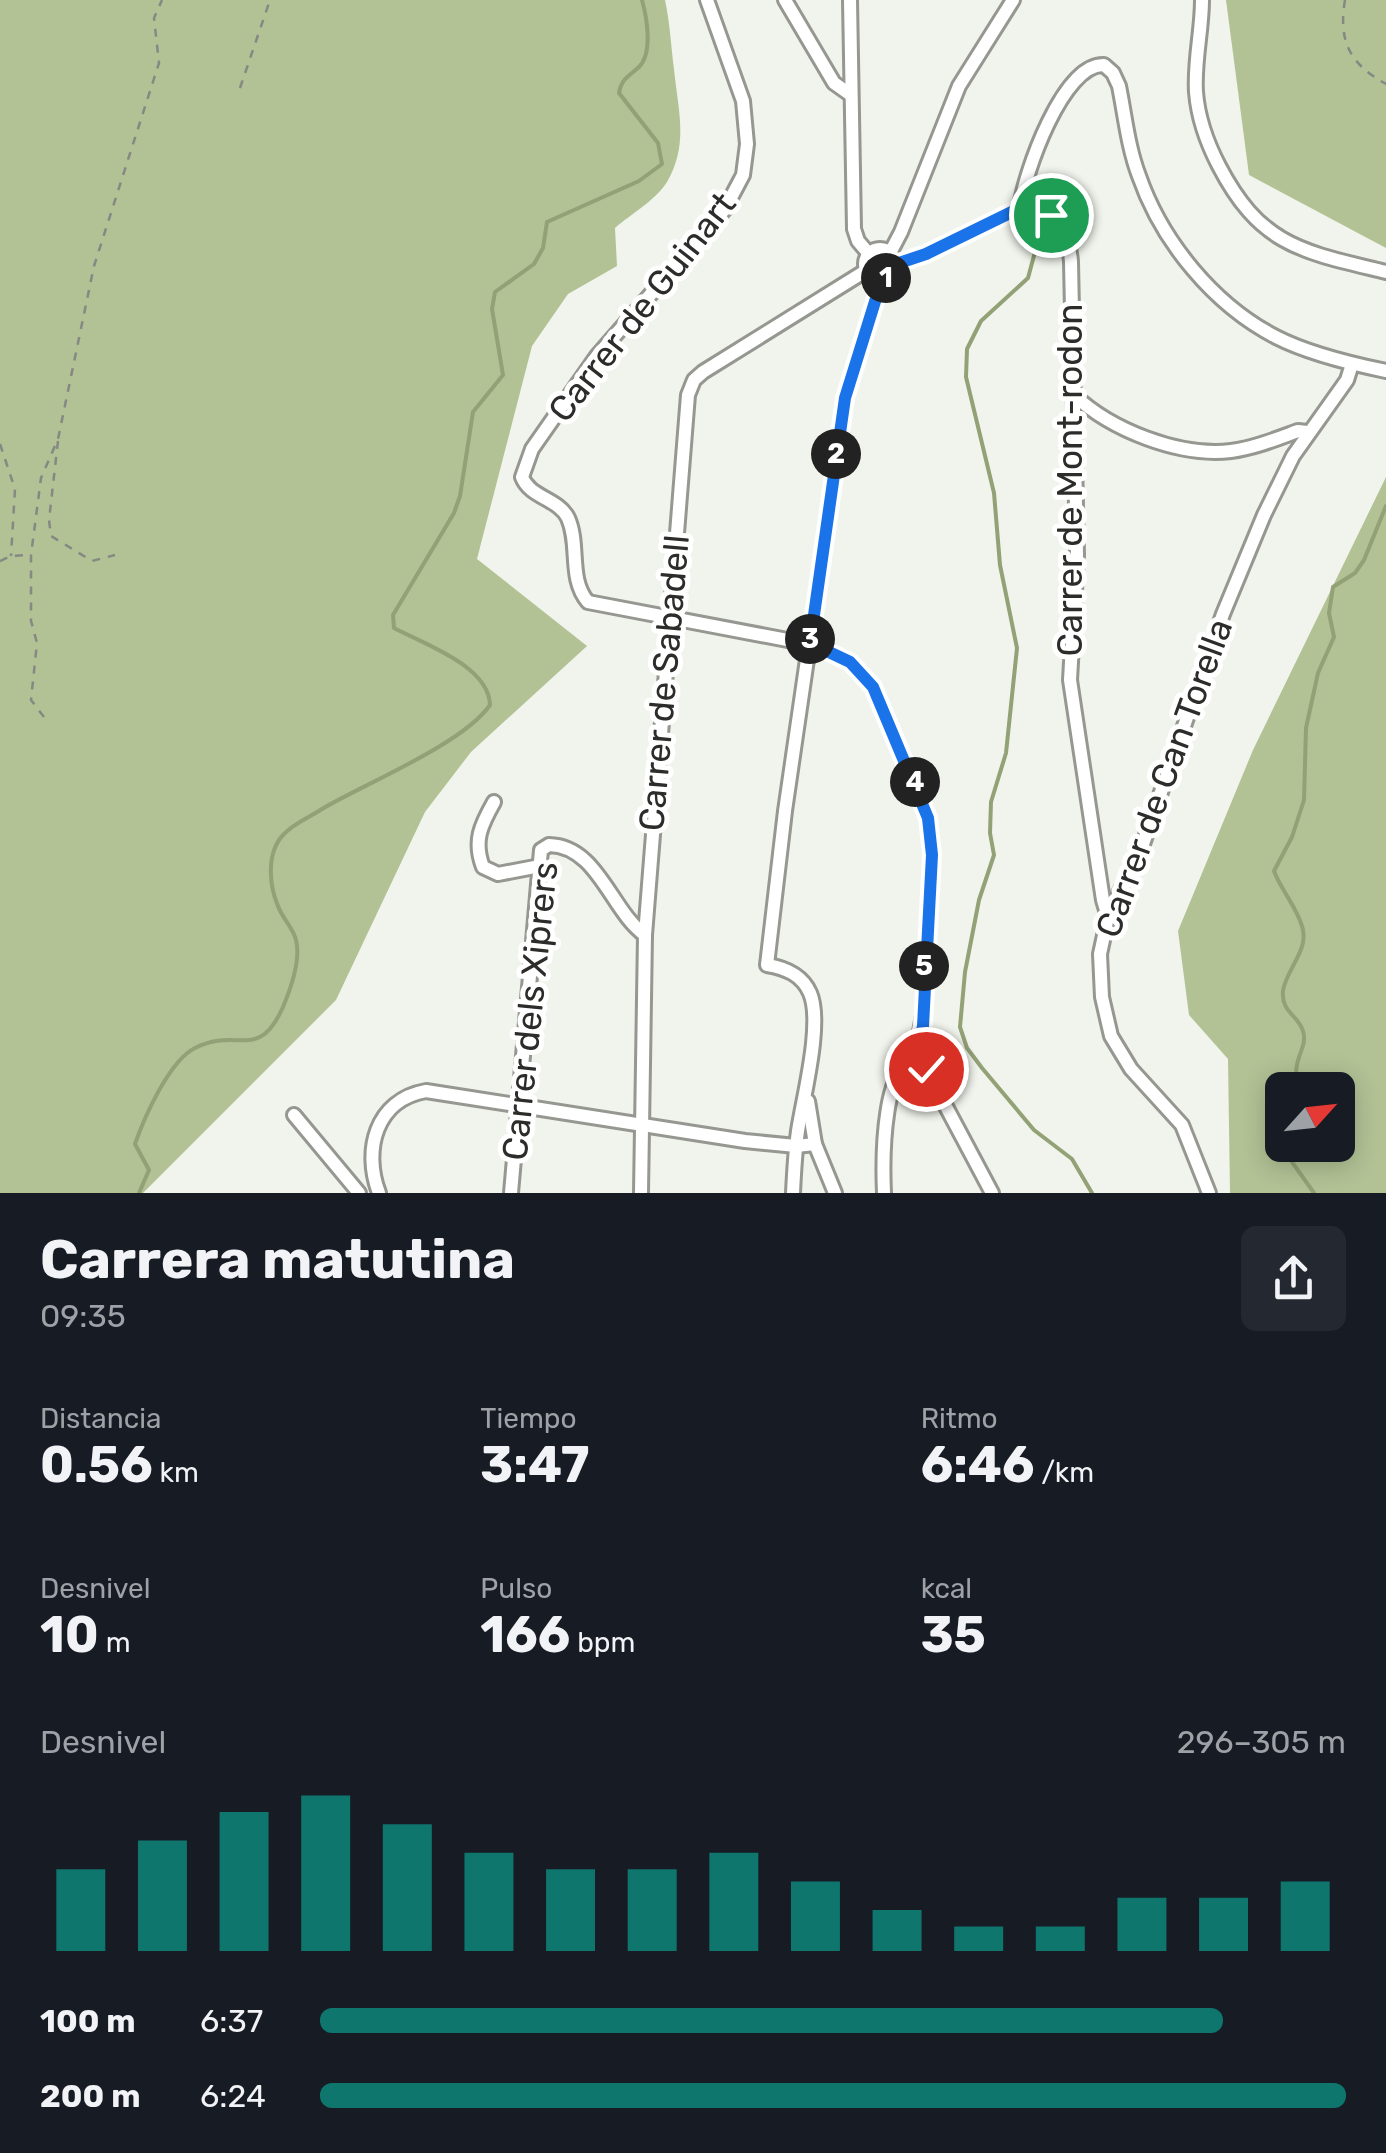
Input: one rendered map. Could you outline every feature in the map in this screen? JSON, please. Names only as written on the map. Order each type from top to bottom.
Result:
[{"type":"street","name":"Carrer de Guinart","points":[[707,0],[743,100],[747,144],[743,175],[725,209],[598,356],[532,449],[522,477],[527,488],[566,514],[578,583],[588,602],[810,643],[850,662],[873,687],[928,818],[932,855],[923,1026],[914,1065]]},
{"type":"street","points":[[786,0],[834,83],[851,95]]},
{"type":"street","points":[[850,0],[854,229],[869,254]]},
{"type":"street","points":[[1013,0],[959,86],[902,232],[893,258],[890,276],[874,278],[866,261],[878,249],[893,258],[926,254],[1020,208],[1023,190],[1061,98],[1088,68],[1104,65],[1114,73],[1120,86],[1139,178],[1195,272],[1223,301],[1276,337],[1386,372]]},
{"type":"street","points":[[1202,0],[1196,74],[1198,106],[1208,142],[1242,204],[1266,230],[1293,246],[1386,272]]},
{"type":"street","name":"Carrer de Mont-rodon","points":[[1020,208],[1037,208],[1051,215],[1067,238],[1077,555],[1070,680],[1108,917]]},
{"type":"street","name":"Carrer de Sabadell","points":[[641,1193],[645,935],[690,387],[703,372],[867,270]]},
{"type":"street","points":[[792,1193],[814,1019],[810,994],[790,971],[767,965],[845,398],[882,279]]},
{"type":"street","name":"Carrer de Can Torella","points":[[1209,1193],[1182,1124],[1131,1069],[1107,1026],[1100,954],[1108,917],[1144,844],[1223,614],[1264,515],[1307,432],[1348,380],[1352,364]]},
{"type":"street","points":[[1074,394],[1104,417],[1134,432],[1196,449],[1231,451],[1307,432]]},
{"type":"street","points":[[494,802],[478,834],[483,867],[498,874],[540,866]]},
{"type":"street","name":"Carrer dels Xiprers","points":[[511,1193],[541,850],[549,845],[571,850],[597,874],[645,935]]},
{"type":"street","points":[[884,1193],[891,1094],[897,1075],[914,1065],[926,1069],[992,1193]]},
{"type":"street","points":[[379,1193],[372,1170],[372,1142],[380,1121],[396,1104],[426,1090],[642,1125],[796,1146],[816,1144]]},
{"type":"street","points":[[807,1094],[816,1144],[835,1193]]},
{"type":"street","points":[[294,1115],[360,1193]]},
{"type":"path","points":[[115,554],[92,561],[50,536],[58,440],[94,266],[158,63],[154,18],[162,0]]},
{"type":"path","points":[[240,88],[270,0]]},
{"type":"path","points":[[1345,0],[1342,28],[1349,51],[1365,72],[1386,84]]},
{"type":"path","points":[[44,717],[32,700],[37,643],[31,622],[31,555],[41,478],[58,440]]},
{"type":"path","points":[[0,444],[14,489],[11,556]]},
{"type":"path","points":[[0,562],[11,556],[31,555]]},
{"type":"green space","points":[[0,0],[665,0],[669,26],[680,127],[674,168],[656,195],[615,228],[617,266],[568,294],[532,346],[477,559],[587,646],[471,752],[425,812],[336,1000],[143,1193],[0,1193]]},
{"type":"green space","points":[[1226,0],[1386,0],[1386,248],[1249,175]]},
{"type":"green space","points":[[1386,477],[1386,1193],[1230,1193],[1228,1059],[1189,1015],[1178,931],[1253,750]]},
{"type":"waterway","points":[[139,1193],[149,1170],[135,1144],[151,1106],[176,1065],[195,1048],[210,1042],[256,1039],[265,1034],[286,999],[297,948],[273,888],[272,859],[278,841],[302,820],[459,734],[490,705],[479,679],[453,658],[394,628],[393,615],[454,513],[473,412],[503,375],[492,309],[495,292],[534,264],[543,248],[547,222],[639,181],[662,164],[658,143],[619,93],[646,53],[647,25],[642,0]]},
{"type":"waterway","points":[[1039,237],[1028,278],[981,321],[967,349],[966,377],[994,493],[1000,565],[1017,648],[1006,753],[991,802],[994,855],[979,900],[965,972],[960,1027],[967,1048],[982,1068],[1034,1130],[1072,1159],[1092,1193]]},
{"type":"waterway","points":[[1296,1072],[1303,1031],[1287,1009],[1283,991],[1304,935],[1274,871],[1292,837],[1304,800],[1306,728],[1318,673],[1334,637],[1329,613],[1333,587],[1355,573],[1364,560],[1386,506]]},
{"type":"waterway","points":[[1292,1162],[1314,1193]]},
{"type":"route","points":[[926,1069],[914,1065],[923,1026],[932,855],[928,818],[873,687],[850,662],[810,643],[831,484],[845,398],[882,279],[890,276],[896,264],[926,254],[1020,208],[1037,208],[1051,215]]}]
